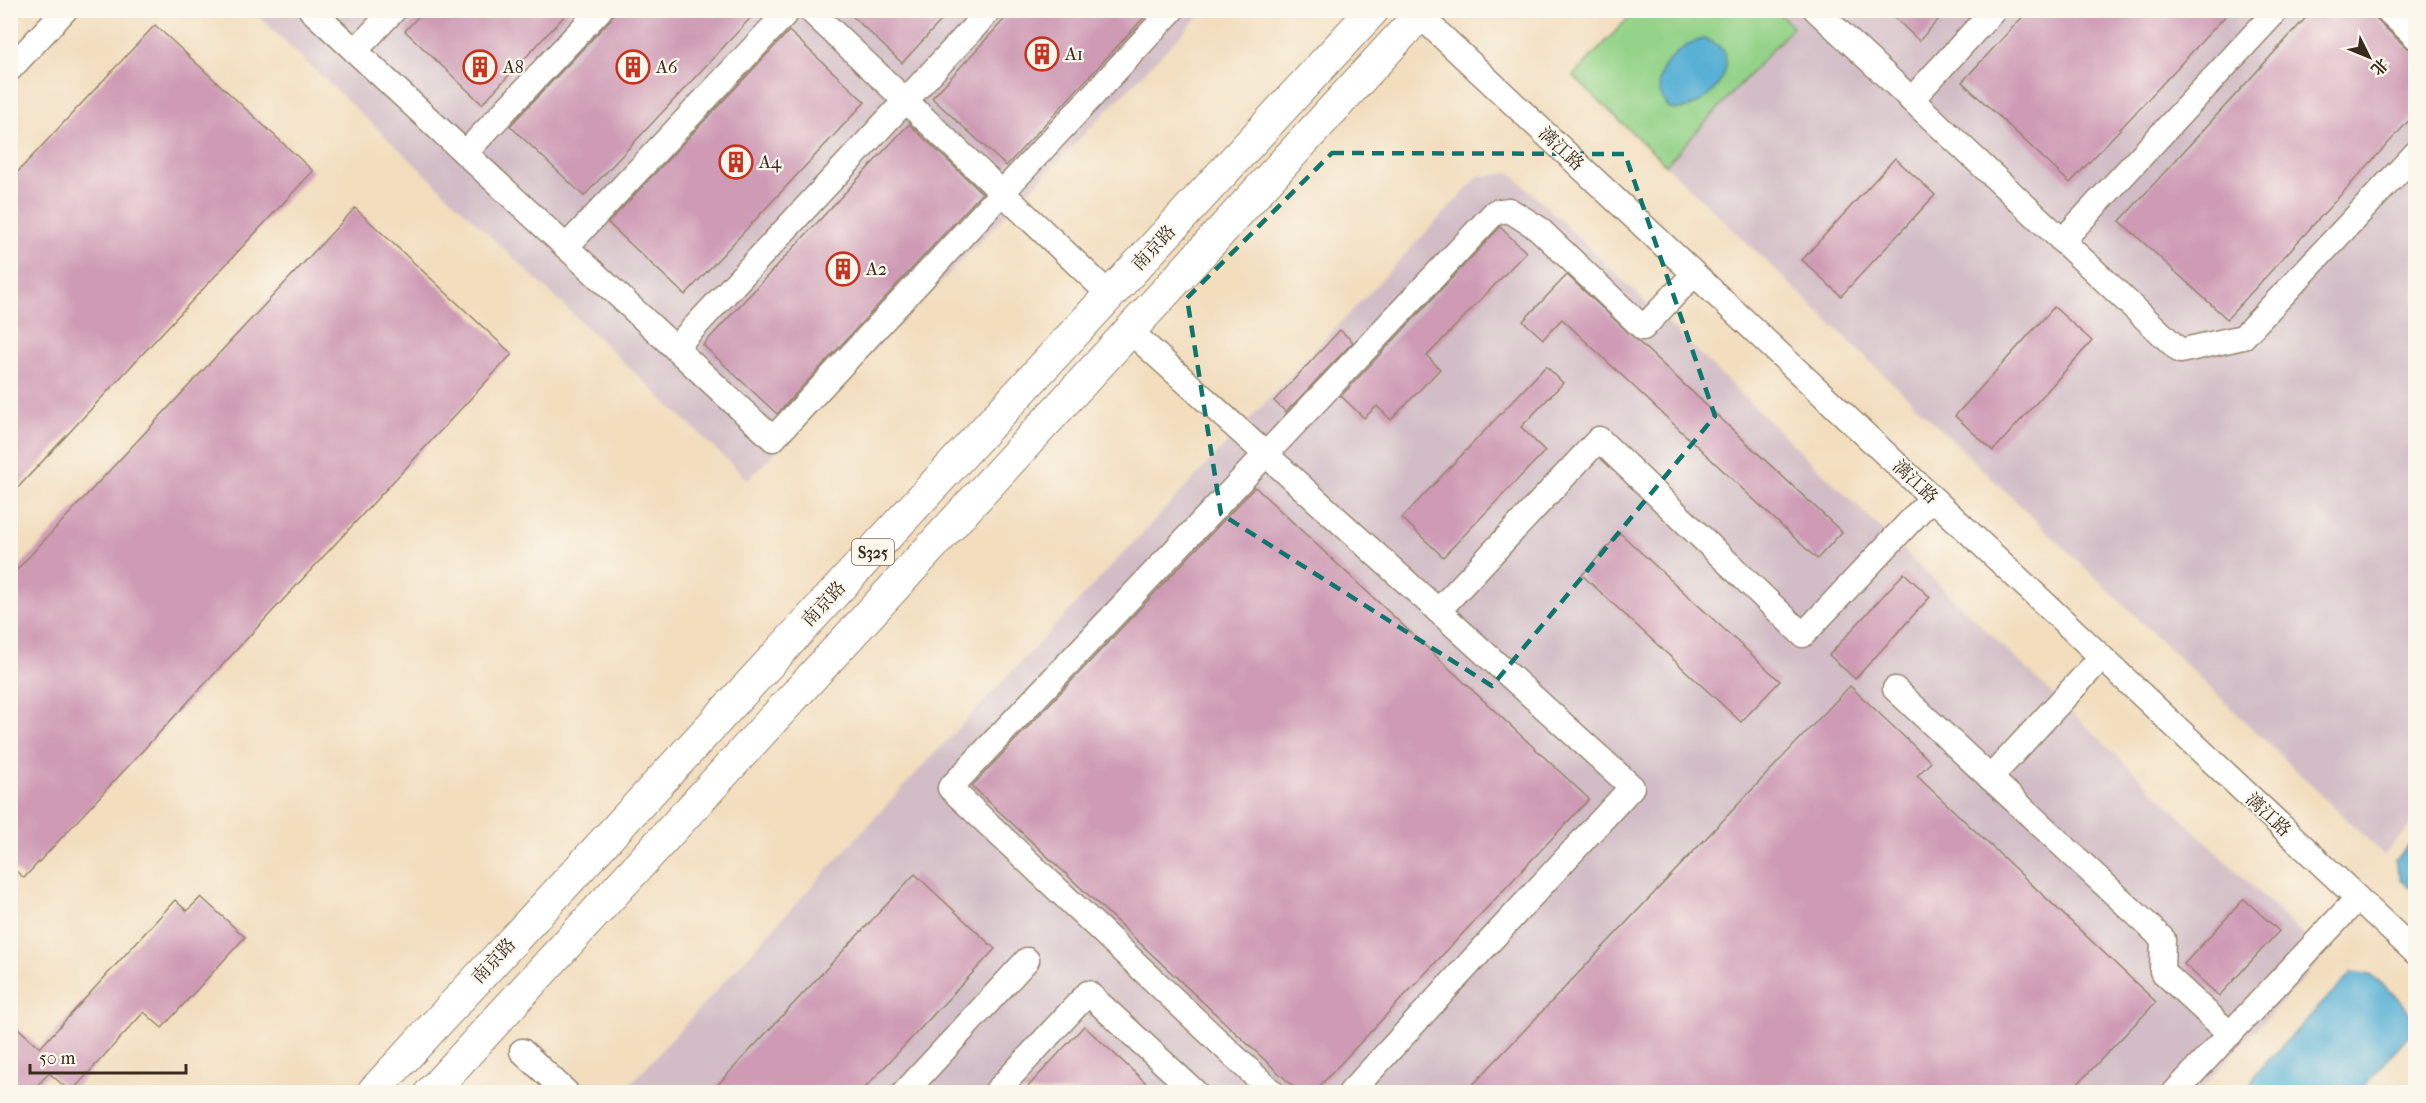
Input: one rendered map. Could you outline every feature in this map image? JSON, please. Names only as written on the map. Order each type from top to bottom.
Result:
[{"type":"main road","name":"南京路","points":[[373,1092],[1373,10]]},
{"type":"main road","name":"S325","points":[[431,1092],[1130,331],[1419,12]]},
{"type":"street","points":[[10,69],[65,10]]},
{"type":"street","points":[[311,10],[773,439],[1172,10]]},
{"type":"street","points":[[355,51],[394,10]]},
{"type":"street","points":[[465,153],[600,10]]},
{"type":"street","points":[[566,247],[789,10]]},
{"type":"street","points":[[810,10],[1110,295]]},
{"type":"street","points":[[675,348],[990,10]]},
{"type":"street","points":[[1307,81],[1348,16],[1348,10]]},
{"type":"street","points":[[1816,10],[2180,351],[2243,337],[2415,153]]},
{"type":"street","points":[[1911,100],[1994,10]]},
{"type":"street","points":[[2062,242],[2277,10]]},
{"type":"street","points":[[2387,10],[2415,37]]},
{"type":"street","name":"漓江路","points":[[1419,12],[2415,953]]},
{"type":"street","points":[[1272,1092],[950,788],[1495,212],[1509,210],[1538,228],[1643,328],[1694,274]]},
{"type":"street","points":[[1130,331],[1632,787],[1351,1092]]},
{"type":"street","points":[[1438,611],[1599,439],[1803,635],[1932,498]]},
{"type":"street","points":[[1990,778],[2101,658]]},
{"type":"street","points":[[1895,689],[2163,939],[2162,971],[2230,1034]]},
{"type":"street","points":[[2175,1092],[2357,899]]},
{"type":"street","points":[[905,1092],[1027,960]]},
{"type":"street","points":[[996,1092],[1088,993],[1195,1092]]},
{"type":"street","points":[[522,1051],[566,1092]]},
{"type":"highlighted area","points":[[1332,153],[1625,154],[1715,416],[1492,686],[1221,514],[1187,298]]},
{"type":"shaded area","points":[[253,11],[1204,11],[748,480]]},
{"type":"shaded area","points":[[1635,11],[2415,11],[2415,821],[2384,855],[1573,76]]},
{"type":"shaded area","points":[[1511,173],[2325,956],[2197,1092],[623,1092],[905,785],[1479,176]]},
{"type":"green space","points":[[1635,11],[1776,11],[1793,27],[1666,165],[1573,76]]},
{"type":"water","points":[[1703,39],[1718,46],[1725,56],[1725,68],[1720,81],[1711,93],[1698,103],[1684,108],[1670,109],[1662,98],[1659,87],[1660,76],[1672,57],[1692,43]]},
{"type":"water","points":[[2415,839],[2415,892],[2401,880],[2395,860]]},
{"type":"water","points":[[2352,972],[2371,976],[2384,985],[2411,1015],[2415,1029],[2359,1092],[2262,1092],[2251,1083],[2258,1071]]},
{"type":"building","name":"A8","points":[[424,10],[570,10],[482,104],[405,31]]},
{"type":"building","name":"A6","points":[[614,10],[758,10],[584,196],[510,126],[610,20]]},
{"type":"building","points":[[846,10],[951,10],[902,63]]},
{"type":"building","name":"A1","points":[[1013,10],[1151,10],[1006,166],[932,98]]},
{"type":"building","points":[[1887,10],[1947,10],[1919,41]]},
{"type":"building","points":[[2029,10],[2231,10],[2070,183],[1962,82]]},
{"type":"building","points":[[2313,10],[2373,10],[2377,20],[2406,47],[2415,51],[2415,114],[2227,319],[2120,221]]},
{"type":"building","points":[[155,25],[313,171],[10,496],[10,180]]},
{"type":"building","name":"A4","points":[[789,31],[865,102],[685,295],[608,223]]},
{"type":"building","name":"A2","points":[[909,124],[982,193],[777,414],[703,345]]},
{"type":"building","points":[[1895,158],[1935,195],[1841,296],[1802,260]]},
{"type":"building","points":[[355,208],[512,354],[24,878],[10,866],[10,577]]},
{"type":"building","points":[[1500,227],[1526,252],[1427,356],[1440,369],[1391,420],[1377,406],[1364,418],[1341,396]]},
{"type":"building","points":[[1567,275],[1842,532],[1817,559],[1562,319],[1543,339],[1523,321]]},
{"type":"building","points":[[2054,307],[2092,341],[1993,451],[1955,416]]},
{"type":"building","points":[[1340,330],[1353,342],[1286,412],[1274,401]]},
{"type":"building","points":[[1546,366],[1563,383],[1521,427],[1545,451],[1443,557],[1402,518]]},
{"type":"building","points":[[1255,487],[1589,799],[1314,1092],[1299,1092],[972,786]]},
{"type":"building","points":[[1620,533],[1780,681],[1741,722],[1582,575]]},
{"type":"building","points":[[1904,573],[1930,597],[1855,679],[1829,655]]},
{"type":"building","points":[[1850,686],[1931,762],[1917,776],[2156,1002],[2070,1092],[1466,1092]]},
{"type":"building","points":[[915,874],[995,949],[861,1092],[711,1092]]},
{"type":"building","points":[[201,897],[245,937],[162,1028],[144,1012],[71,1092],[49,1073],[31,1092],[10,1092],[10,1021],[40,1048],[175,900],[187,911]]},
{"type":"building","points":[[2244,899],[2279,931],[2219,996],[2184,964]]},
{"type":"building","points":[[1084,1026],[1156,1092],[1023,1092]]},
{"type":"place","name":"A1","points":[[1042,54]]},
{"type":"place","name":"A8","points":[[480,67]]},
{"type":"place","name":"A6","points":[[633,67]]},
{"type":"place","name":"A4","points":[[736,162]]},
{"type":"place","name":"A2","points":[[843,269]]}]
